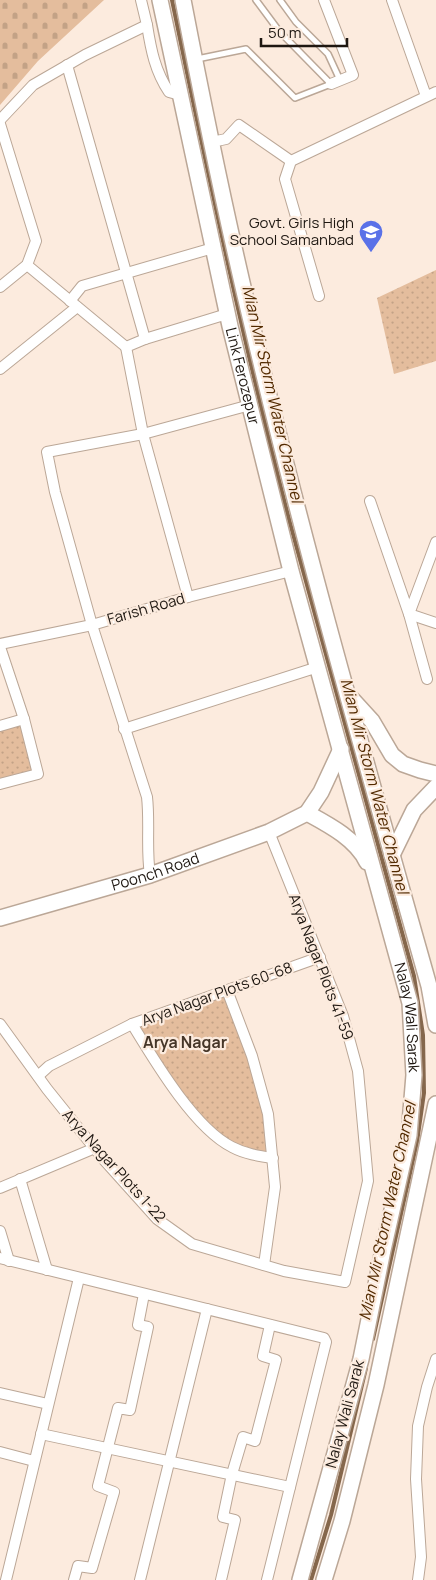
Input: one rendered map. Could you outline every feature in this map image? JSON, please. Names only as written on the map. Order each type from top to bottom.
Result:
[{"type":"main road","name":"Link Ferozepur","points":[[160,0],[229,320],[291,571],[341,749]]},
{"type":"main road","name":"Link Ferozepur","points":[[183,0],[194,60],[251,324],[348,695]]},
{"type":"main road","points":[[229,320],[251,324]]},
{"type":"main road","points":[[348,695],[372,721],[392,755],[404,764],[436,774]]},
{"type":"main road","name":"Nalay Wali Sarak","points":[[348,695],[429,986],[436,1025]]},
{"type":"main road","name":"Nalay Wali Sarak","points":[[300,1580],[360,1359],[409,1136],[414,1075],[410,1003],[341,749]]},
{"type":"main road","name":"Poonch Road","points":[[0,918],[150,875],[269,832],[307,813],[322,792],[341,749]]},
{"type":"main road","points":[[392,855],[414,810],[436,787]]},
{"type":"main road","points":[[307,813],[328,824],[348,838],[364,856],[374,876]]},
{"type":"main road","name":"Nalay Wali Sarak","points":[[324,1580],[342,1521],[376,1385],[436,1104]]},
{"type":"main road","points":[[355,1379],[376,1385]]},
{"type":"street","points":[[142,0],[152,57],[161,80],[169,92],[180,95]]},
{"type":"street","points":[[324,0],[353,75],[336,82]]},
{"type":"street","points":[[319,296],[285,179],[291,161],[431,94],[392,0]]},
{"type":"street","points":[[0,120],[33,85],[85,55],[146,26]]},
{"type":"street","points":[[67,66],[145,339]]},
{"type":"street","points":[[0,124],[36,241],[27,265],[0,287]]},
{"type":"street","points":[[212,142],[226,139],[240,125],[291,161]]},
{"type":"street","points":[[0,369],[74,304],[82,286],[213,248]]},
{"type":"street","points":[[27,265],[126,348],[143,434],[188,597]]},
{"type":"street","points":[[126,348],[145,339],[229,320]]},
{"type":"street","points":[[150,875],[147,797],[92,625],[55,492],[46,452],[143,434],[250,405]]},
{"type":"street","points":[[370,501],[409,614],[427,679]]},
{"type":"street","points":[[409,614],[436,542]]},
{"type":"street","name":"Farish Road","points":[[0,645],[92,625],[188,597],[291,571]]},
{"type":"street","points":[[409,614],[436,623]]},
{"type":"street","points":[[0,645],[24,719],[38,774],[0,784]]},
{"type":"street","points":[[124,728],[318,667]]},
{"type":"street","points":[[0,726],[24,719]]},
{"type":"street","name":"Arya Nagar Plots 41-59","points":[[269,832],[343,1016],[358,1071],[368,1181],[344,1282]]},
{"type":"street","name":"Arya Nagar Plots 60-68","points":[[38,1076],[49,1066],[132,1024],[320,957]]},
{"type":"street","points":[[227,990],[252,1056],[268,1114],[275,1187],[264,1266]]},
{"type":"street","name":"Arya Nagar Plots 1-22","points":[[0,1024],[47,1090],[157,1219],[192,1244],[284,1271],[344,1282]]},
{"type":"street","points":[[132,1024],[156,1064],[195,1116],[231,1147],[247,1153],[273,1158]]},
{"type":"street","points":[[0,1188],[95,1148]]},
{"type":"street","points":[[20,1179],[47,1270]]},
{"type":"street","points":[[0,1231],[4,1260],[324,1338],[326,1342],[267,1580]]},
{"type":"street","points":[[6,1580],[79,1278]]},
{"type":"street","points":[[74,1580],[78,1566],[92,1568],[114,1492],[98,1486],[118,1408],[130,1410],[148,1326],[138,1325],[144,1294]]},
{"type":"street","points":[[140,1580],[207,1309]]},
{"type":"street","points":[[221,1580],[235,1520],[224,1517],[232,1474],[243,1437],[255,1440],[276,1360],[263,1356],[270,1325]]},
{"type":"street","points":[[418,1580],[421,1557],[416,1479],[418,1426],[436,1359]]},
{"type":"street","points":[[0,1393],[48,1404]]},
{"type":"street","points":[[41,1434],[290,1487]]},
{"type":"street","points":[[0,1452],[34,1461]]},
{"type":"lane","points":[[256,0],[279,31],[336,82]]},
{"type":"lane","points":[[280,0],[296,22],[328,54],[336,82]]},
{"type":"lane","points":[[194,60],[246,49],[295,98],[336,82]]},
{"type":"green space","points":[[0,0],[104,0],[38,61],[0,105]]},
{"type":"green space","points":[[436,270],[436,361],[394,374],[377,298]]},
{"type":"green space","points":[[24,719],[38,774],[0,784],[0,726]]},
{"type":"green space","points":[[231,983],[267,1120],[272,1157],[232,1144],[193,1110],[130,1023]]},
{"type":"waterway","name":"Mian Mir Storm Water Channel","points":[[172,0],[213,197],[273,458],[414,976],[423,1035],[424,1093],[417,1142],[373,1339]]},
{"type":"waterway","name":"Mian Mir Storm Water Channel","points":[[311,1580],[331,1515],[366,1368]]},
{"type":"place","name":"Govt. Girls High School Samanbad","points":[[371,253]]},
{"type":"district","name":"Arya Nagar","points":[[185,1042]]}]
